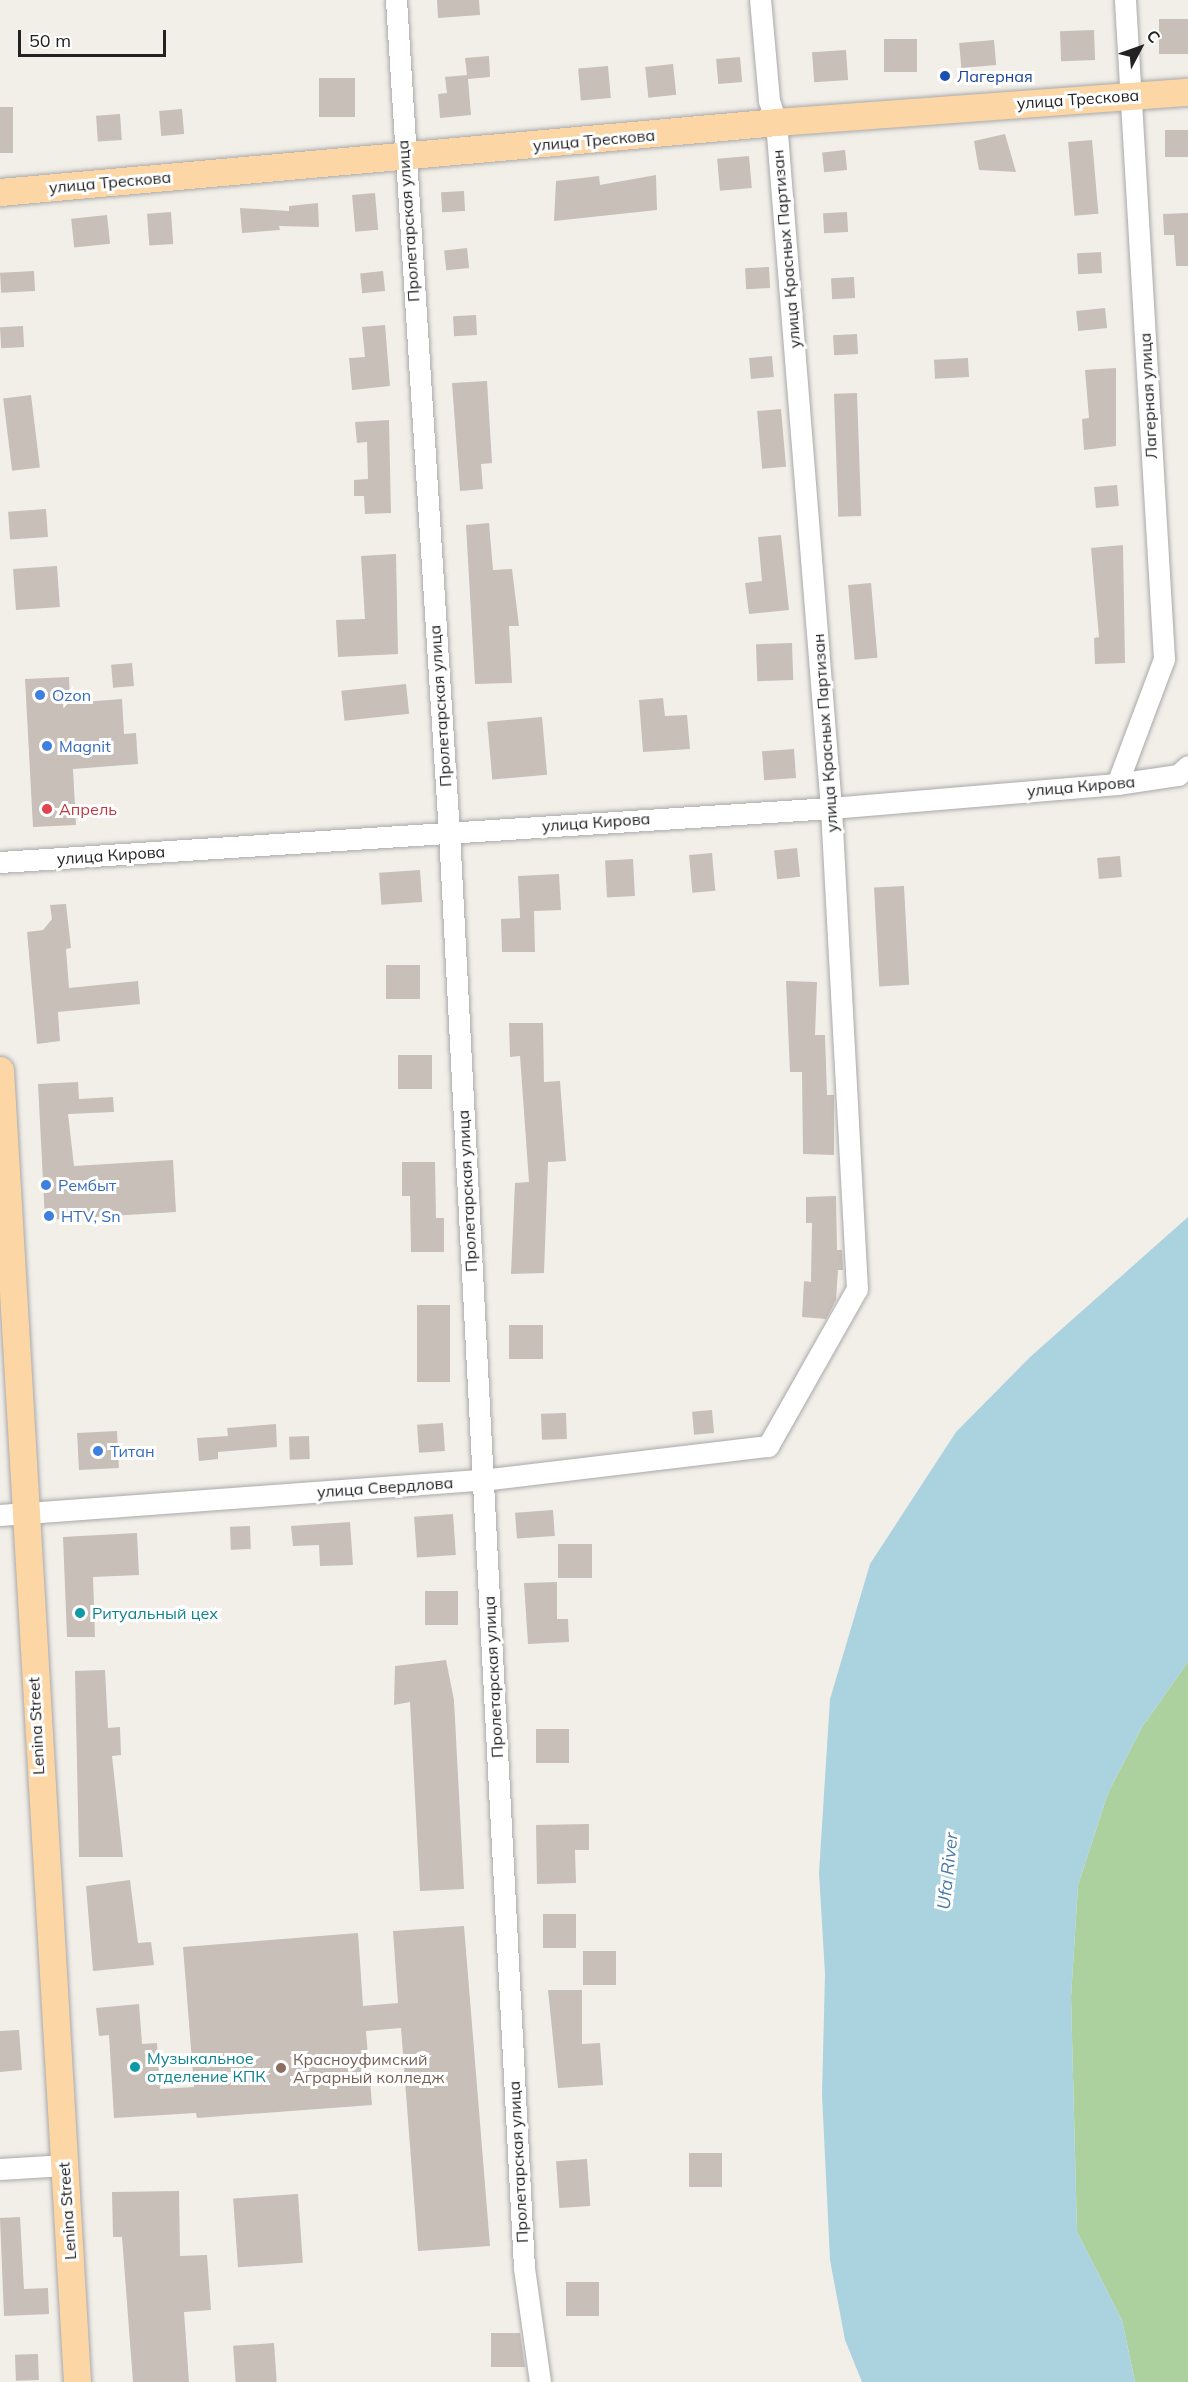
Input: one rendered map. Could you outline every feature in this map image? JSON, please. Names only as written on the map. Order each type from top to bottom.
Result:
[{"type":"main road","name":"улица Трескова","points":[[0,192],[403,158],[776,122],[1188,92]]},
{"type":"main road","name":"Lenina Street","points":[[0,1070],[12,1513],[65,2165],[77,2382]]},
{"type":"street","name":"Пролетарская улица","points":[[396,0],[403,158],[449,831],[524,2268],[540,2382]]},
{"type":"street","name":"улица Красных Партизан","points":[[760,0],[769,100],[776,122],[831,807],[857,1289],[768,1446]]},
{"type":"street","name":"Лагерная улица","points":[[1117,784],[1164,659],[1125,0]]},
{"type":"street","name":"улица Кирова","points":[[0,862],[831,807],[1117,784],[1178,775],[1188,766]]},
{"type":"street","name":"улица Свердлова","points":[[12,1513],[483,1480],[768,1446]]},
{"type":"street","points":[[0,2169],[65,2165]]},
{"type":"green space","points":[[1188,1662],[1188,2382],[1135,2382],[1122,2320],[1077,2232],[1071,1997],[1078,1885],[1108,1793],[1142,1727]]},
{"type":"water","name":"Ufa River","points":[[1188,1217],[1188,1662],[1142,1727],[1108,1793],[1078,1885],[1071,1997],[1077,2232],[1122,2320],[1135,2382],[862,2382],[845,2340],[830,2260],[822,2094],[825,1974],[819,1873],[830,1699],[870,1564],[956,1432],[1029,1358]]},
{"type":"building","points":[[437,0],[479,0],[480,15],[438,18]]},
{"type":"building","points":[[1159,19],[1188,19],[1188,54],[1159,54]]},
{"type":"building","points":[[1094,30],[1095,60],[1061,61],[1060,31]]},
{"type":"building","points":[[884,39],[917,39],[917,72],[884,72]]},
{"type":"building","points":[[994,40],[996,65],[961,68],[959,43]]},
{"type":"building","points":[[846,50],[848,80],[814,82],[812,52]]},
{"type":"building","points":[[489,56],[490,77],[468,79],[471,115],[440,118],[438,94],[447,93],[445,77],[467,75],[465,58]]},
{"type":"building","points":[[740,57],[742,82],[718,84],[716,59]]},
{"type":"building","points":[[673,64],[676,95],[648,98],[645,67]]},
{"type":"building","points":[[608,66],[611,98],[581,100],[578,69]]},
{"type":"building","points":[[319,78],[355,78],[355,117],[319,117]]},
{"type":"building","points":[[0,107],[13,107],[13,153],[0,153]]},
{"type":"building","points":[[182,109],[184,134],[161,136],[159,111]]},
{"type":"building","points":[[120,114],[122,140],[98,142],[96,116]]},
{"type":"building","points":[[1165,130],[1188,130],[1188,157],[1165,157]]},
{"type":"building","points":[[1005,134],[1016,172],[979,170],[974,141]]},
{"type":"building","points":[[1092,140],[1098,214],[1075,216],[1068,142]]},
{"type":"building","points":[[845,150],[847,170],[824,172],[822,152]]},
{"type":"building","points":[[749,156],[752,188],[720,191],[717,159]]},
{"type":"building","points":[[656,175],[657,210],[554,221],[556,181],[599,176],[600,185]]},
{"type":"building","points":[[464,191],[465,211],[442,212],[441,192]]},
{"type":"building","points":[[375,193],[378,230],[355,232],[352,195]]},
{"type":"building","points":[[318,203],[319,227],[279,226],[280,230],[242,233],[240,208],[289,211],[289,206]]},
{"type":"building","points":[[171,212],[173,244],[149,246],[147,214]]},
{"type":"building","points":[[847,212],[848,232],[824,233],[823,213]]},
{"type":"building","points":[[1188,213],[1188,266],[1176,266],[1174,235],[1164,235],[1163,214]]},
{"type":"building","points":[[107,215],[110,244],[74,248],[71,219]]},
{"type":"building","points":[[467,248],[469,268],[446,270],[444,250]]},
{"type":"building","points":[[1101,252],[1102,273],[1078,274],[1077,253]]},
{"type":"building","points":[[769,267],[770,288],[746,289],[745,268]]},
{"type":"building","points":[[34,271],[35,291],[1,293],[0,273]]},
{"type":"building","points":[[383,271],[385,291],[362,293],[360,273]]},
{"type":"building","points":[[854,277],[855,298],[832,299],[831,278]]},
{"type":"building","points":[[1105,308],[1107,328],[1078,331],[1076,311]]},
{"type":"building","points":[[476,315],[477,335],[454,336],[453,316]]},
{"type":"building","points":[[385,325],[390,386],[352,390],[349,358],[365,357],[362,327]]},
{"type":"building","points":[[23,326],[24,347],[1,348],[0,327]]},
{"type":"building","points":[[857,334],[858,354],[834,355],[833,335]]},
{"type":"building","points":[[772,356],[774,377],[751,379],[749,358]]},
{"type":"building","points":[[968,358],[969,377],[935,379],[934,360]]},
{"type":"building","points":[[1116,368],[1116,446],[1084,450],[1082,419],[1089,418],[1085,370]]},
{"type":"building","points":[[487,381],[492,463],[481,464],[483,489],[460,491],[452,383]]},
{"type":"building","points":[[857,393],[861,516],[838,517],[834,394]]},
{"type":"building","points":[[31,395],[40,467],[12,471],[3,398]]},
{"type":"building","points":[[781,409],[786,467],[762,469],[757,411]]},
{"type":"building","points":[[389,420],[391,513],[365,514],[364,496],[354,496],[354,480],[368,479],[367,442],[357,443],[355,422]]},
{"type":"building","points":[[1117,485],[1119,506],[1096,508],[1094,487]]},
{"type":"building","points":[[46,509],[48,537],[10,540],[8,512]]},
{"type":"building","points":[[489,523],[493,570],[512,569],[519,626],[509,626],[512,683],[475,684],[466,525]]},
{"type":"building","points":[[781,535],[789,610],[749,614],[745,583],[762,581],[758,537]]},
{"type":"building","points":[[1123,545],[1125,663],[1095,664],[1094,638],[1099,637],[1091,548]]},
{"type":"building","points":[[396,554],[398,654],[338,657],[336,620],[365,619],[361,556]]},
{"type":"building","points":[[57,566],[60,607],[16,610],[13,569]]},
{"type":"building","points":[[871,583],[878,658],[855,660],[848,585]]},
{"type":"building","points":[[792,643],[793,680],[757,681],[756,644]]},
{"type":"building","points":[[132,663],[134,686],[113,688],[111,665]]},
{"type":"building","points":[[69,677],[70,703],[122,699],[124,734],[136,733],[138,764],[73,769],[76,825],[33,827],[25,679]]},
{"type":"building","points":[[406,684],[409,714],[344,721],[341,691]]},
{"type":"building","points":[[663,698],[665,716],[687,715],[690,749],[643,752],[639,700]]},
{"type":"building","points":[[542,717],[547,775],[492,780],[487,722]]},
{"type":"building","points":[[794,749],[796,778],[764,780],[762,751]]},
{"type":"building","points":[[797,848],[800,877],[777,879],[774,850]]},
{"type":"building","points":[[712,853],[715,891],[692,893],[689,855]]},
{"type":"building","points":[[1120,856],[1122,877],[1099,879],[1097,858]]},
{"type":"building","points":[[633,859],[635,896],[607,897],[605,860]]},
{"type":"building","points":[[420,870],[422,902],[381,905],[379,873]]},
{"type":"building","points":[[559,874],[561,910],[534,911],[535,952],[502,952],[501,919],[520,918],[518,876]]},
{"type":"building","points":[[904,886],[909,985],[879,986],[874,888]]},
{"type":"building","points":[[66,904],[71,948],[66,949],[69,988],[138,981],[140,1004],[58,1012],[60,1041],[37,1044],[27,932],[43,930],[52,919],[50,905]]},
{"type":"building","points":[[386,965],[420,965],[420,999],[386,999]]},
{"type":"building","points":[[786,981],[817,982],[815,1035],[825,1035],[827,1095],[834,1095],[834,1155],[803,1154],[802,1072],[790,1072]]},
{"type":"building","points":[[509,1023],[543,1023],[544,1082],[560,1081],[566,1161],[548,1162],[544,1273],[511,1274],[515,1183],[529,1182],[520,1056],[510,1057]]},
{"type":"building","points":[[398,1055],[432,1055],[432,1089],[398,1089]]},
{"type":"building","points":[[78,1082],[79,1099],[113,1097],[114,1112],[68,1114],[74,1166],[173,1160],[176,1212],[45,1220],[38,1084]]},
{"type":"building","points":[[402,1162],[435,1162],[436,1218],[444,1218],[444,1252],[411,1252],[410,1196],[402,1196]]},
{"type":"building","points":[[836,1196],[837,1250],[842,1250],[843,1270],[838,1270],[836,1300],[826,1319],[802,1317],[804,1281],[811,1282],[812,1223],[806,1223],[806,1197]]},
{"type":"building","points":[[417,1305],[450,1305],[450,1382],[417,1382]]},
{"type":"building","points":[[509,1325],[543,1325],[543,1359],[509,1359]]},
{"type":"building","points":[[712,1410],[714,1433],[694,1435],[692,1412]]},
{"type":"building","points":[[566,1413],[567,1439],[542,1440],[541,1414]]},
{"type":"building","points":[[443,1423],[445,1451],[419,1453],[417,1425]]},
{"type":"building","points":[[276,1424],[277,1447],[218,1452],[218,1459],[199,1461],[197,1438],[228,1436],[227,1428]]},
{"type":"building","name":"Титан","points":[[117,1431],[119,1468],[79,1470],[77,1433]]},
{"type":"building","points":[[309,1436],[310,1459],[290,1460],[289,1437]]},
{"type":"building","points":[[553,1510],[555,1536],[517,1539],[515,1513]]},
{"type":"building","points":[[453,1514],[456,1555],[417,1558],[414,1517]]},
{"type":"building","points":[[350,1522],[353,1565],[320,1566],[319,1545],[293,1546],[291,1526]]},
{"type":"building","points":[[250,1526],[251,1549],[231,1550],[230,1527]]},
{"type":"building","points":[[137,1533],[139,1575],[93,1577],[95,1637],[67,1637],[63,1537]]},
{"type":"building","points":[[558,1544],[592,1544],[592,1578],[558,1578]]},
{"type":"building","points":[[557,1582],[557,1619],[568,1619],[569,1642],[528,1644],[524,1583]]},
{"type":"building","points":[[425,1591],[458,1591],[458,1625],[425,1625]]},
{"type":"building","points":[[446,1660],[454,1700],[464,1889],[420,1891],[410,1702],[394,1705],[395,1666]]},
{"type":"building","points":[[105,1670],[108,1728],[120,1727],[121,1755],[112,1756],[123,1857],[79,1857],[75,1671]]},
{"type":"building","points":[[536,1729],[569,1729],[569,1763],[536,1763]]},
{"type":"building","points":[[589,1824],[589,1850],[575,1850],[576,1883],[537,1884],[536,1825]]},
{"type":"building","points":[[130,1880],[138,1943],[151,1942],[154,1965],[93,1971],[86,1886]]},
{"type":"building","points":[[543,1914],[576,1914],[576,1948],[543,1948]]},
{"type":"building","name":"Красноуфимский Аграрный колледж","points":[[464,1926],[490,2246],[418,2251],[401,2028],[366,2031],[372,2105],[197,2118],[196,2113],[114,2118],[109,2035],[99,2036],[96,2008],[139,2004],[142,2044],[157,2043],[160,2089],[194,2087],[183,1947],[358,1933],[363,2006],[398,2003],[393,1931]]},
{"type":"building","points":[[583,1951],[616,1951],[616,1985],[583,1985]]},
{"type":"building","points":[[548,1990],[582,1990],[582,2044],[600,2043],[603,2085],[558,2088]]},
{"type":"building","points":[[19,2030],[22,2070],[0,2072],[0,2031]]},
{"type":"building","points":[[689,2153],[722,2153],[722,2187],[689,2187]]},
{"type":"building","points":[[587,2159],[590,2206],[559,2208],[556,2161]]},
{"type":"building","points":[[179,2191],[180,2256],[207,2255],[211,2310],[184,2312],[189,2382],[133,2382],[122,2237],[113,2237],[112,2192]]},
{"type":"building","points":[[298,2194],[303,2263],[238,2267],[233,2199]]},
{"type":"building","points":[[20,2217],[24,2289],[48,2288],[49,2314],[4,2316],[0,2218]]},
{"type":"building","points":[[566,2282],[599,2282],[599,2316],[566,2316]]},
{"type":"building","points":[[491,2333],[520,2333],[525,2367],[491,2367]]},
{"type":"building","points":[[274,2343],[277,2382],[236,2382],[233,2346]]},
{"type":"building","points":[[38,2354],[39,2380],[16,2381],[15,2355]]},
{"type":"place","name":"Лагерная","points":[[945,76]]},
{"type":"place","name":"Ozon","points":[[40,695]]},
{"type":"place","name":"Magnit","points":[[47,746]]},
{"type":"place","name":"Апрель","points":[[47,809]]},
{"type":"place","name":"Рембыт","points":[[46,1185]]},
{"type":"place","name":"HTV, Sn","points":[[49,1216]]},
{"type":"place","name":"Титан","points":[[98,1451]]},
{"type":"place","name":"Ритуальный цех","points":[[80,1613]]},
{"type":"place","name":"Музыкальное отделение КПК","points":[[135,2067]]},
{"type":"place","name":"Красноуфимский Аграрный колледж","points":[[281,2068]]}]
